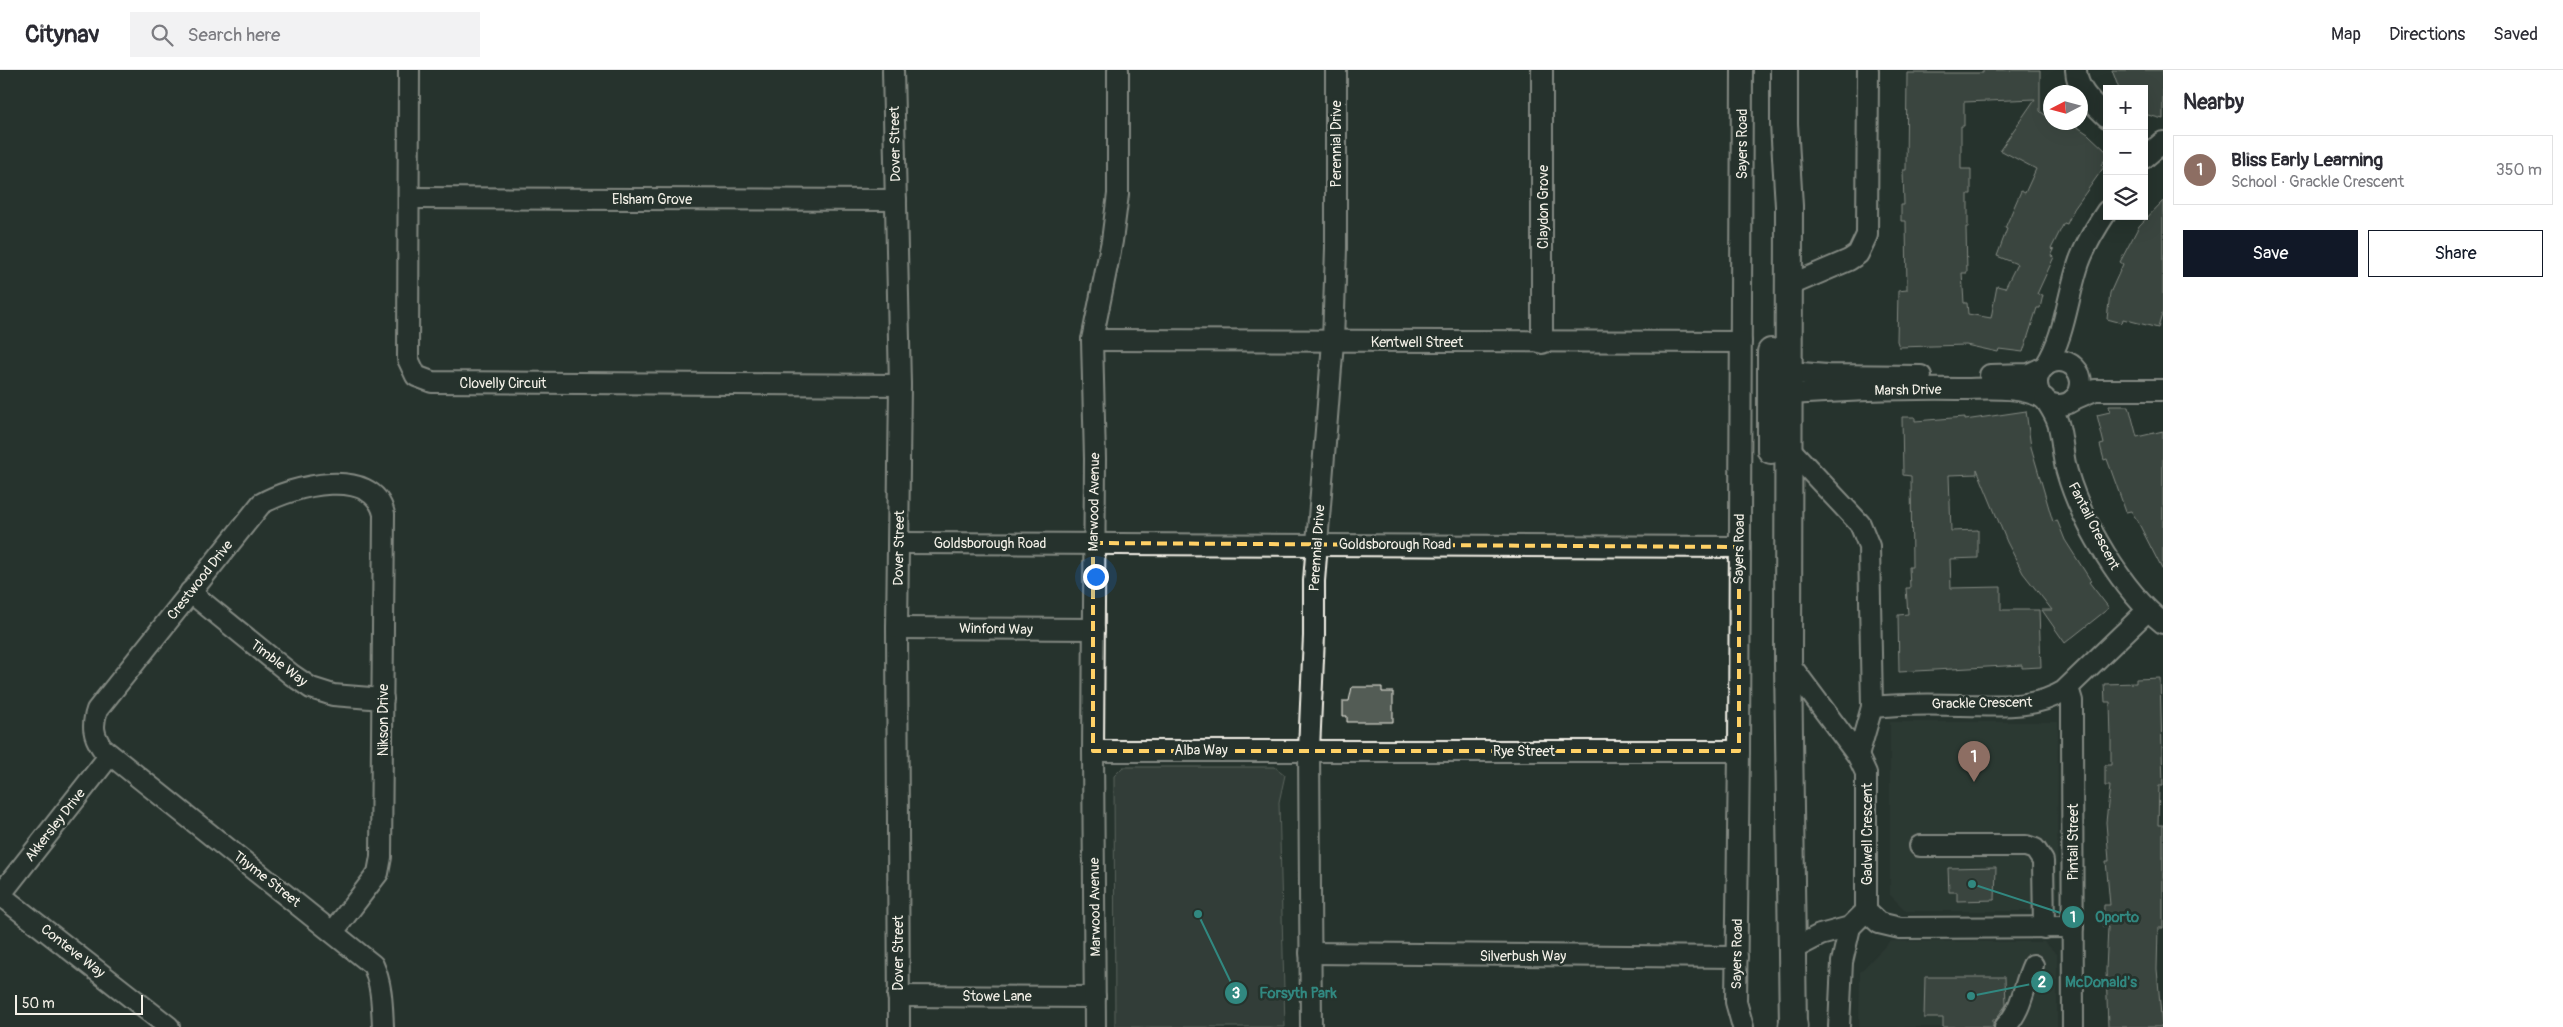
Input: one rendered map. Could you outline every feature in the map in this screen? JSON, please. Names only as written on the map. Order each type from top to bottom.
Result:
[{"type":"main road","points":[[1784,70],[1784,124],[1789,206],[1788,286],[1780,383],[1789,448],[1788,662],[1791,950],[1789,1027]]},
{"type":"main road","points":[[1784,124],[1776,187],[1789,1027]]},
{"type":"street","name":"Clovelly Circuit","points":[[409,70],[408,359],[416,376],[432,382],[900,385]]},
{"type":"street","name":"Dover Street","points":[[893,70],[900,385],[900,543],[897,628],[899,1027]]},
{"type":"street","name":"Marwood Avenue","points":[[1095,1027],[1093,543],[1095,459],[1092,340],[1112,241],[1118,194],[1118,70]]},
{"type":"street","name":"Perennial Drive","points":[[1311,1027],[1309,750],[1316,544],[1333,342],[1336,248],[1336,70]]},
{"type":"street","name":"Claydon Grove","points":[[1542,70],[1542,343]]},
{"type":"street","name":"Sayers Road","points":[[1742,70],[1736,1002],[1743,1027]]},
{"type":"street","points":[[1788,286],[1850,260],[1858,254],[1867,236],[1868,70]]},
{"type":"street","points":[[2076,70],[2076,78],[2084,94],[2103,113]]},
{"type":"street","points":[[2148,154],[2163,142]]},
{"type":"street","name":"Elsham Grove","points":[[409,198],[896,200]]},
{"type":"street","points":[[2103,217],[2090,238],[2078,266],[2063,324],[2038,383],[2044,399],[2060,405],[2095,390],[2163,390]]},
{"type":"street","points":[[2063,324],[2074,367],[2081,383],[2074,399]]},
{"type":"street","name":"Kentwell Street","points":[[1092,340],[1542,343],[1741,342]]},
{"type":"street","points":[[2045,366],[2059,361],[2102,377],[2163,378]]},
{"type":"street","name":"Marsh Drive","points":[[1780,383],[1827,375],[2029,374],[2045,366]]},
{"type":"street","name":"Marsh Drive","points":[[1780,383],[1918,389],[2009,388],[2031,392],[2044,399]]},
{"type":"street","name":"Fantail Crescent","points":[[2044,399],[2058,423],[2068,474],[2081,507],[2119,575],[2155,617]]},
{"type":"street","name":"Fantail Crescent","points":[[2062,442],[2066,418],[2074,399]]},
{"type":"street","points":[[1789,448],[1855,518],[1867,539],[1872,707],[1858,756]]},
{"type":"street","name":"Crestwood Drive","points":[[110,755],[102,748],[93,731],[97,710],[262,504],[279,494],[299,487],[355,485],[367,488],[376,495]]},
{"type":"street","name":"Nikson Drive","points":[[333,932],[378,873],[381,857],[384,514],[382,503],[376,495]]},
{"type":"street","name":"Goldsborough Road","points":[[900,543],[1739,547]]},
{"type":"street","name":"Timble Way","points":[[190,592],[292,675],[311,688],[333,695],[383,698]]},
{"type":"street","name":"Grackle Crescent","points":[[1872,707],[1930,704],[2027,705],[2054,697],[2068,688],[2155,617]]},
{"type":"street","name":"Winford Way","points":[[897,628],[1094,630]]},
{"type":"street","name":"Gadwell Crescent","points":[[1788,662],[1858,756],[1868,781],[1866,912]]},
{"type":"street","name":"Pintail Street","points":[[2068,688],[2072,701],[2073,1027]]},
{"type":"street","name":"Rye Street","points":[[1309,750],[1739,751]]},
{"type":"street","name":"Alba Way","points":[[1093,751],[1309,750]]},
{"type":"street","name":"Akkersley Drive","points":[[0,895],[110,755]]},
{"type":"street","name":"Thyme Street","points":[[110,755],[373,965],[377,974],[382,1000],[382,1027]]},
{"type":"street","points":[[1920,846],[2026,846],[2035,849],[2043,861],[2044,928]]},
{"type":"street","name":"Conteve Way","points":[[0,895],[169,1027]]},
{"type":"street","points":[[1791,950],[1820,935],[1850,927],[1866,912],[1884,925],[1900,928],[2073,927]]},
{"type":"street","points":[[1839,1027],[1842,962],[1850,927]]},
{"type":"street","name":"Silverbush Way","points":[[1310,953],[1335,955],[1737,957]]},
{"type":"street","points":[[2005,1027],[2019,1009],[2026,980],[2038,965],[2033,1009],[2022,1027]]},
{"type":"street","name":"Stowe Lane","points":[[898,996],[1095,996]]},
{"type":"highlighted area","points":[[1093,543],[1739,547],[1739,751],[1093,751]]},
{"type":"shaded area","points":[[1890,722],[2058,722],[2057,898],[2044,911],[1906,911],[1890,895]]},
{"type":"shaded area","points":[[1123,767],[1275,767],[1285,775],[1279,802],[1285,1027],[1115,1027],[1114,776]]},
{"type":"shaded area","points":[[1890,941],[2044,942],[2057,954],[2057,1027],[1859,1027],[1860,972]]},
{"type":"building","points":[[1983,70],[2040,70],[2040,111],[2043,113],[2043,130],[2082,130],[2103,148],[2103,162],[2101,165],[2103,168],[2074,209],[2067,224],[2064,223],[2051,249],[2054,250],[2051,256],[2054,257],[2037,294],[2043,295],[2040,308],[2037,308],[2023,352],[1999,349],[1998,352],[1966,345],[1899,347],[1897,341],[1898,291],[1907,290],[1906,221],[1901,221],[1901,205],[1904,205],[1903,170],[1906,170],[1907,73],[1983,73]],"holes":[[[2035,99],[2000,150],[2036,169],[2025,193],[2021,191],[2005,228],[2007,229],[1997,256],[2017,264],[2005,288],[1997,286],[1991,318],[1968,314],[1967,303],[1964,303],[1962,273],[1967,273],[1966,227],[1968,227],[1968,194],[1971,194],[1971,169],[1961,169],[1961,126],[1964,126],[1964,102]]]},
{"type":"building","points":[[2112,70],[2163,70],[2163,119],[2148,115],[2148,85],[2118,85]]},
{"type":"building","points":[[2163,201],[2163,311],[2158,328],[2123,319],[2122,323],[2107,319],[2110,293],[2123,264],[2120,262],[2139,226],[2145,220],[2148,220],[2148,217]]},
{"type":"building","points":[[2109,406],[2129,406],[2137,437],[2163,431],[2163,571],[2137,520],[2131,511],[2126,512],[2107,459],[2104,460],[2100,445],[2104,444],[2097,415],[2110,412]]},
{"type":"building","points":[[2026,411],[2031,447],[2053,522],[2057,520],[2065,540],[2091,581],[2089,582],[2109,608],[2065,643],[2042,610],[2052,610],[2023,573],[2007,542],[1977,469],[1977,474],[1949,475],[1951,531],[1978,530],[1978,558],[1950,559],[1951,588],[2001,587],[2001,610],[2039,610],[2041,667],[2022,668],[2022,665],[1899,672],[1898,615],[1908,614],[1906,588],[1910,588],[1909,567],[1912,567],[1911,476],[1903,475],[1902,417],[1915,417],[1915,421],[1965,417],[1965,420]]},
{"type":"building","points":[[2160,678],[2163,786],[2159,786],[2158,825],[2163,825],[2163,928],[2158,928],[2157,969],[2162,1027],[2108,1027],[2106,970],[2108,927],[2103,927],[2104,905],[2110,905],[2106,861],[2109,861],[2106,822],[2110,786],[2105,786],[2105,765],[2111,765],[2111,740],[2110,702],[2105,702],[2104,684],[2136,683],[2136,679]]},
{"type":"building","points":[[1352,687],[1382,687],[1382,692],[1393,692],[1393,722],[1347,722],[1347,716],[1343,716],[1343,701],[1349,701]]},
{"type":"building","points":[[1996,867],[1995,900],[1957,901],[1957,892],[1949,892],[1948,868]]},
{"type":"building","points":[[1925,977],[2005,977],[2006,1005],[1996,1019],[1993,1019],[1993,1027],[1943,1027],[1943,1018],[1924,1018]]},
{"type":"place","name":"Bliss Early Learning","points":[[1974,782]]},
{"type":"place","name":"Oporto","points":[[1972,884]]},
{"type":"place","name":"Forsyth Park","points":[[1198,914]]},
{"type":"place","name":"McDonald's","points":[[1971,996]]}]
